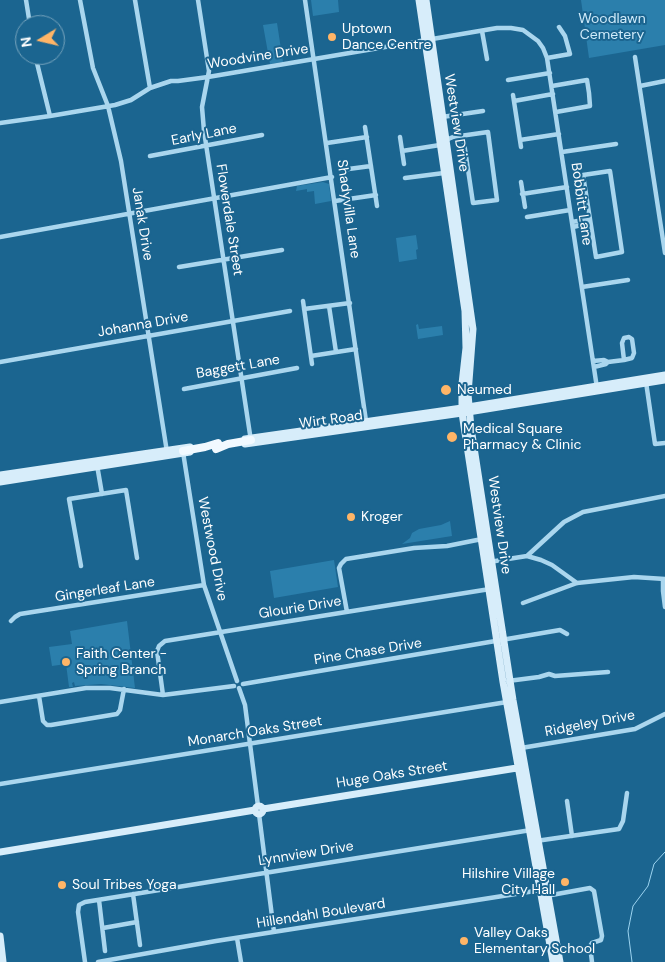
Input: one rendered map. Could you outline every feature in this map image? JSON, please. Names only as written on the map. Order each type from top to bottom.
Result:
[{"type":"main road","name":"Westview Drive","points":[[419,0],[428,41],[460,255],[469,329],[466,410],[488,562],[500,641],[545,893],[560,962]]},
{"type":"main road","name":"Westview Drive","points":[[426,0],[428,41]]},
{"type":"main road","name":"Westview Drive","points":[[438,108],[442,117],[444,173],[449,182]]},
{"type":"main road","name":"Wirt Road","points":[[645,381],[665,375]]},
{"type":"main road","name":"Wirt Road","points":[[251,441],[466,410],[597,388],[665,380]]},
{"type":"main road","name":"Wirt Road","points":[[251,441],[366,421],[466,410]]},
{"type":"main road","points":[[0,482],[20,476],[97,463],[251,441]]},
{"type":"main road","points":[[0,475],[20,476]]},
{"type":"main road","name":"Huge Oaks Street","points":[[0,852],[523,767]]},
{"type":"main road","name":"Westview Drive","points":[[545,893],[553,962]]},
{"type":"main road","points":[[0,936],[3,962]]},
{"type":"street","points":[[26,0],[28,15]]},
{"type":"street","name":"Janak Drive","points":[[80,0],[93,68],[108,106],[121,161],[167,452]]},
{"type":"street","points":[[135,0],[150,88]]},
{"type":"street","name":"Flowerdale Street","points":[[198,0],[209,71],[202,108],[206,146],[251,441]]},
{"type":"street","name":"Shadyvilla Lane","points":[[305,0],[366,421]]},
{"type":"street","points":[[547,58],[570,54],[565,36],[559,27]]},
{"type":"street","name":"Woodvine Drive","points":[[0,123],[108,106],[131,100],[150,88],[171,81],[314,60],[482,31],[506,28],[523,30]]},
{"type":"street","name":"Bobbitt Lane","points":[[523,30],[538,41],[547,58],[597,388]]},
{"type":"street","points":[[482,31],[487,59]]},
{"type":"street","points":[[636,56],[665,253]]},
{"type":"street","points":[[37,65],[50,116]]},
{"type":"street","points":[[508,80],[550,73]]},
{"type":"street","points":[[552,86],[587,80],[590,106],[556,112]]},
{"type":"street","points":[[640,86],[665,81]]},
{"type":"street","points":[[514,101],[553,94]]},
{"type":"street","points":[[513,95],[521,147]]},
{"type":"street","points":[[442,117],[483,111]]},
{"type":"street","points":[[366,127],[377,206]]},
{"type":"street","points":[[402,151],[463,136],[488,132],[497,200],[473,204],[463,136]]},
{"type":"street","points":[[520,140],[559,134]]},
{"type":"street","name":"Early Lane","points":[[150,156],[262,135]]},
{"type":"street","points":[[327,143],[367,137]]},
{"type":"street","points":[[400,137],[404,164]]},
{"type":"street","points":[[562,152],[616,144]]},
{"type":"street","points":[[341,170],[371,166]]},
{"type":"street","points":[[610,171],[622,252],[596,257],[590,221],[583,175],[610,171]]},
{"type":"street","points":[[405,178],[444,173]]},
{"type":"street","points":[[0,236],[332,177]]},
{"type":"street","points":[[520,182],[524,207]]},
{"type":"street","points":[[522,194],[567,188]]},
{"type":"street","points":[[335,201],[376,195]]},
{"type":"street","points":[[527,217],[570,210]]},
{"type":"street","points":[[572,224],[590,221]]},
{"type":"street","points":[[179,267],[282,250]]},
{"type":"street","points":[[582,287],[628,280]]},
{"type":"street","points":[[303,301],[312,364]]},
{"type":"street","points":[[304,309],[350,303]]},
{"type":"street","points":[[329,306],[336,352]]},
{"type":"street","name":"Johanna Drive","points":[[0,362],[290,311]]},
{"type":"street","points":[[593,364],[604,360],[608,362],[624,360],[634,356],[632,339],[629,337],[624,338],[622,343],[624,360]]},
{"type":"street","points":[[310,356],[356,349]]},
{"type":"street","name":"Baggett Lane","points":[[184,389],[297,368]]},
{"type":"street","points":[[645,381],[655,444],[665,443]]},
{"type":"street","name":"Westwood Drive","points":[[183,451],[204,585],[245,705],[274,932]]},
{"type":"street","points":[[97,463],[102,494]]},
{"type":"street","points":[[81,566],[69,499],[126,490],[137,558]]},
{"type":"street","points":[[527,556],[564,522],[583,512],[665,496]]},
{"type":"street","points":[[347,612],[339,568],[346,560],[414,548],[447,546],[485,538]]},
{"type":"street","points":[[488,562],[527,556],[552,565],[577,583]]},
{"type":"street","points":[[523,603],[577,583],[634,576],[664,579],[665,607]]},
{"type":"street","name":"Gingerleaf Lane","points":[[11,621],[20,614],[204,585]]},
{"type":"street","name":"Glourie Drive","points":[[163,694],[158,651],[161,643],[170,640],[492,588]]},
{"type":"street","name":"Pine Chase Drive","points":[[0,702],[86,688],[124,689],[163,694],[238,685],[560,630],[567,634]]},
{"type":"street","points":[[507,681],[549,674],[555,676],[608,672]]},
{"type":"street","points":[[38,696],[43,722],[49,726],[117,714],[120,710],[124,689]]},
{"type":"street","name":"Monarch Oaks Street","points":[[0,784],[511,701]]},
{"type":"street","name":"Ridgeley Drive","points":[[519,748],[635,729],[665,716]]},
{"type":"street","points":[[536,841],[619,829],[623,821],[627,793]]},
{"type":"street","points":[[567,801],[572,836]]},
{"type":"street","name":"Lynnview Drive","points":[[85,962],[78,912],[79,905],[85,902],[534,829]]},
{"type":"street","name":"Hillendahl Boulevard","points":[[98,962],[274,932],[590,888],[594,891],[602,936],[599,941],[592,943],[590,946],[592,962]]},
{"type":"street","points":[[133,894],[140,945]]},
{"type":"street","points":[[99,900],[105,951]]},
{"type":"street","points":[[102,928],[137,922]]},
{"type":"street","points":[[237,938],[240,962]]},
{"type":"street","points":[[132,956],[133,962]]},
{"type":"green space","points":[[311,0],[338,0],[339,12],[313,16]]},
{"type":"green space","name":"Woodlawn Cemetery","points":[[581,0],[665,0],[665,45],[589,58]]},
{"type":"green space","points":[[277,23],[283,62],[270,64],[263,25]]},
{"type":"green space","points":[[323,182],[329,184],[331,201],[315,204],[314,191],[307,192],[307,189],[296,191],[297,186]]},
{"type":"green space","points":[[416,235],[417,259],[399,262],[396,238]]},
{"type":"green space","points":[[418,324],[419,329],[442,326],[443,335],[418,339],[416,325]]},
{"type":"green space","points":[[450,521],[452,536],[402,544],[410,538],[412,533],[419,529],[441,525]]},
{"type":"green space","points":[[334,560],[338,587],[274,598],[270,571]]},
{"type":"green space","points":[[127,621],[135,688],[101,684],[75,686],[74,682],[72,683],[73,687],[69,687],[66,664],[52,666],[49,647],[72,644],[70,631]]},
{"type":"waterway","points":[[632,962],[628,931],[633,906],[648,886],[654,864],[665,852]]},
{"type":"place","name":"Uptown Dance Centre","points":[[332,37]]},
{"type":"place","name":"Neumed","points":[[446,390]]},
{"type":"place","name":"Medical Square Pharmacy & Clinic","points":[[452,437]]},
{"type":"place","name":"Kroger","points":[[351,517]]},
{"type":"place","name":"Faith Center - Spring Branch","points":[[66,662]]},
{"type":"place","name":"Hilshire Village City Hall","points":[[565,882]]},
{"type":"place","name":"Soul Tribes Yoga","points":[[62,885]]},
{"type":"place","name":"Valley Oaks Elementary School","points":[[464,941]]}]
